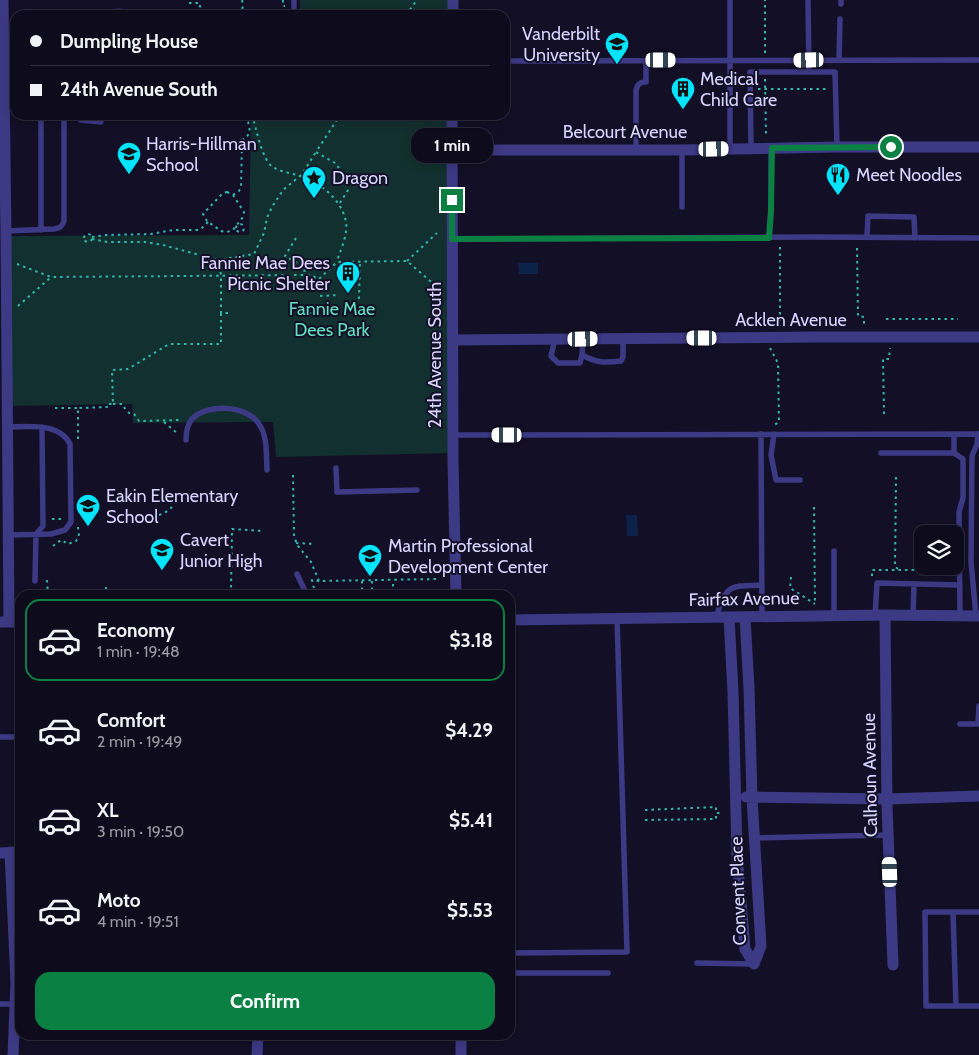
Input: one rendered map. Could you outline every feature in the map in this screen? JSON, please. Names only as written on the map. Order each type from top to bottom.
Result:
[{"type":"street","points":[[3,0],[1,50],[9,89],[2,108],[3,216],[6,231],[3,322],[5,528],[10,622]]},
{"type":"street","name":"24th Avenue South","points":[[452,120],[453,435],[456,590]]},
{"type":"street","name":"Belcourt Avenue","points":[[452,150],[979,147]]},
{"type":"street","name":"Acklen Avenue","points":[[453,340],[817,337],[979,338]]},
{"type":"street","name":"Calhoun Avenue","points":[[880,616],[893,965]]},
{"type":"street","name":"Fairfax Avenue","points":[[515,620],[977,616]]},
{"type":"street","name":"Convent Place","points":[[729,617],[737,855],[745,949],[754,964]]},
{"type":"street","name":"Convent Place","points":[[745,617],[752,798],[761,946],[754,964]]},
{"type":"street","points":[[735,797],[888,799],[979,796]]},
{"type":"street","points":[[10,852],[15,934]]},
{"type":"street","points":[[13,1055],[15,1021]]},
{"type":"street","points":[[257,1055],[258,1040]]},
{"type":"street","points":[[461,1040],[461,1055]]},
{"type":"lane","points":[[730,0],[730,149]]},
{"type":"lane","points":[[808,0],[809,72]]},
{"type":"lane","points":[[837,147],[835,72],[840,18]]},
{"type":"lane","points":[[510,61],[979,60]]},
{"type":"lane","points":[[636,150],[636,91],[641,82],[646,82],[646,61]]},
{"type":"lane","points":[[751,148],[750,72],[835,72]]},
{"type":"lane","points":[[41,230],[42,120]]},
{"type":"lane","points":[[6,231],[59,229],[62,227],[64,221],[64,120]]},
{"type":"lane","points":[[81,120],[101,122]]},
{"type":"lane","points":[[769,238],[772,148]]},
{"type":"lane","points":[[682,150],[682,207]]},
{"type":"lane","points":[[867,237],[868,216],[877,216],[914,217],[915,238]]},
{"type":"lane","points":[[452,239],[979,238]]},
{"type":"lane","points":[[555,339],[552,356],[558,362],[580,363],[583,339]]},
{"type":"lane","points":[[582,355],[594,361],[621,361],[623,357],[623,339]]},
{"type":"lane","points":[[186,440],[187,428],[194,417],[207,410],[224,408],[241,410],[260,424],[265,439],[267,470]]},
{"type":"lane","points":[[4,427],[42,427],[59,431],[67,438],[70,444],[71,522],[65,530],[51,534],[36,534],[5,528]]},
{"type":"lane","points":[[35,581],[36,534],[43,526],[42,427]]},
{"type":"lane","points":[[762,434],[762,617]]},
{"type":"lane","points":[[774,434],[771,455],[776,480],[800,480]]},
{"type":"lane","points":[[954,434],[954,453]]},
{"type":"lane","points":[[453,435],[979,434],[972,456],[971,562],[977,616]]},
{"type":"lane","points":[[881,453],[954,453],[963,459],[963,498],[960,512],[960,616]]},
{"type":"lane","points":[[336,468],[337,492],[417,490]]},
{"type":"lane","points":[[834,551],[834,616]]},
{"type":"lane","points":[[297,574],[305,590]]},
{"type":"lane","points":[[880,616],[877,583],[960,585]]},
{"type":"lane","points":[[912,616],[914,584]]},
{"type":"lane","points":[[716,617],[721,601],[729,590],[735,586],[762,585]]},
{"type":"lane","points":[[515,953],[627,952],[617,618]]},
{"type":"lane","points":[[960,724],[978,724],[979,706]]},
{"type":"lane","points":[[0,737],[15,737]]},
{"type":"lane","points":[[755,838],[888,835]]},
{"type":"lane","points":[[979,912],[924,912],[926,1006],[979,1006]]},
{"type":"lane","points":[[953,912],[956,1006]]},
{"type":"lane","points":[[697,963],[754,964]]},
{"type":"lane","points":[[515,973],[608,973]]},
{"type":"lane","points":[[0,1004],[15,1004]]},
{"type":"path","points":[[765,0],[765,60]]},
{"type":"path","points":[[189,3],[200,3],[200,10]]},
{"type":"path","points":[[765,72],[766,136]]},
{"type":"path","points":[[750,89],[836,89]]},
{"type":"path","points":[[233,195],[241,188],[242,140],[248,136],[250,131],[248,122],[245,120]]},
{"type":"path","points":[[15,264],[51,277],[310,275],[319,279],[337,262],[344,240],[346,222],[339,204],[324,189],[307,178],[269,164],[254,120]]},
{"type":"path","points":[[208,222],[202,229],[198,230],[172,230],[151,234],[106,235],[92,238],[107,242],[145,242],[163,245],[218,260],[254,254],[264,234],[267,218],[272,207],[283,190],[304,171],[337,120]]},
{"type":"path","points":[[316,152],[337,164],[348,190],[339,204]]},
{"type":"path","points":[[227,192],[233,195],[244,212],[243,217],[231,231],[221,231],[208,222],[204,212],[223,193],[227,192]]},
{"type":"path","points":[[337,262],[407,261],[437,233]]},
{"type":"path","points":[[296,238],[285,256],[304,267],[305,275]]},
{"type":"path","points":[[780,247],[780,326]]},
{"type":"path","points":[[857,248],[858,316],[864,317],[864,326]]},
{"type":"path","points":[[113,404],[112,370],[128,369],[168,344],[220,344],[221,275],[218,260]]},
{"type":"path","points":[[407,261],[437,287]]},
{"type":"path","points":[[359,299],[360,262]]},
{"type":"path","points":[[15,309],[51,277]]},
{"type":"path","points":[[320,296],[338,295]]},
{"type":"path","points":[[221,313],[228,313]]},
{"type":"path","points":[[310,313],[321,313]]},
{"type":"path","points":[[886,319],[958,320]]},
{"type":"path","points":[[922,319],[923,325]]},
{"type":"path","points":[[884,414],[883,359],[889,359],[890,347]]},
{"type":"path","points":[[770,348],[778,363],[780,422],[771,426]]},
{"type":"path","points":[[55,408],[107,407],[107,404],[124,404],[125,409],[130,414],[134,414],[139,421],[182,420]]},
{"type":"path","points":[[78,408],[78,445]]},
{"type":"path","points":[[162,421],[177,433]]},
{"type":"path","points":[[294,475],[293,533],[296,544],[311,562],[319,581]]},
{"type":"path","points":[[896,477],[895,567],[900,570]]},
{"type":"path","points":[[159,515],[173,506],[177,497]]},
{"type":"path","points":[[791,577],[790,588],[815,604],[814,507]]},
{"type":"path","points":[[53,546],[62,540],[68,544],[76,541],[79,536],[78,520]]},
{"type":"path","points":[[231,590],[232,529],[263,531]]},
{"type":"path","points":[[296,544],[314,544]]},
{"type":"path","points":[[316,590],[312,580],[438,579]]},
{"type":"path","points":[[48,580],[48,590]]},
{"type":"path","points":[[393,580],[393,590]]},
{"type":"path","points":[[362,581],[362,590],[383,590]]},
{"type":"path","points":[[372,581],[372,590]]},
{"type":"path","points":[[644,810],[716,807],[716,819],[644,820]]},
{"type":"path","points":[[716,813],[723,813]]},
{"type":"green space","points":[[300,0],[453,0],[453,10],[300,10]]},
{"type":"green space","name":"Fannie Mae Dees Park","points":[[251,120],[452,120],[453,453],[276,457],[273,422],[133,423],[132,404],[7,406],[6,236],[249,235]]},
{"type":"water","points":[[518,263],[538,263],[538,274],[519,274]]},
{"type":"water","points":[[626,515],[637,515],[638,536],[627,536]]},
{"type":"place","name":"Vanderbilt University","points":[[617,65]]},
{"type":"place","name":"Medical Child Care","points":[[683,110]]},
{"type":"place","name":"Harris-Hillman School","points":[[129,175]]},
{"type":"place","name":"Meet Noodles","points":[[838,196]]},
{"type":"place","name":"Dragon","points":[[314,199]]},
{"type":"place","name":"Fannie Mae Dees Picnic Shelter","points":[[348,294]]},
{"type":"place","name":"Eakin Elementary School","points":[[88,527]]},
{"type":"place","name":"Cavert Junior High","points":[[162,571]]},
{"type":"place","name":"Martin Professional Development Center","points":[[370,577]]},
{"type":"route","points":[[452,200],[452,239],[769,238],[772,148],[891,147]]}]
